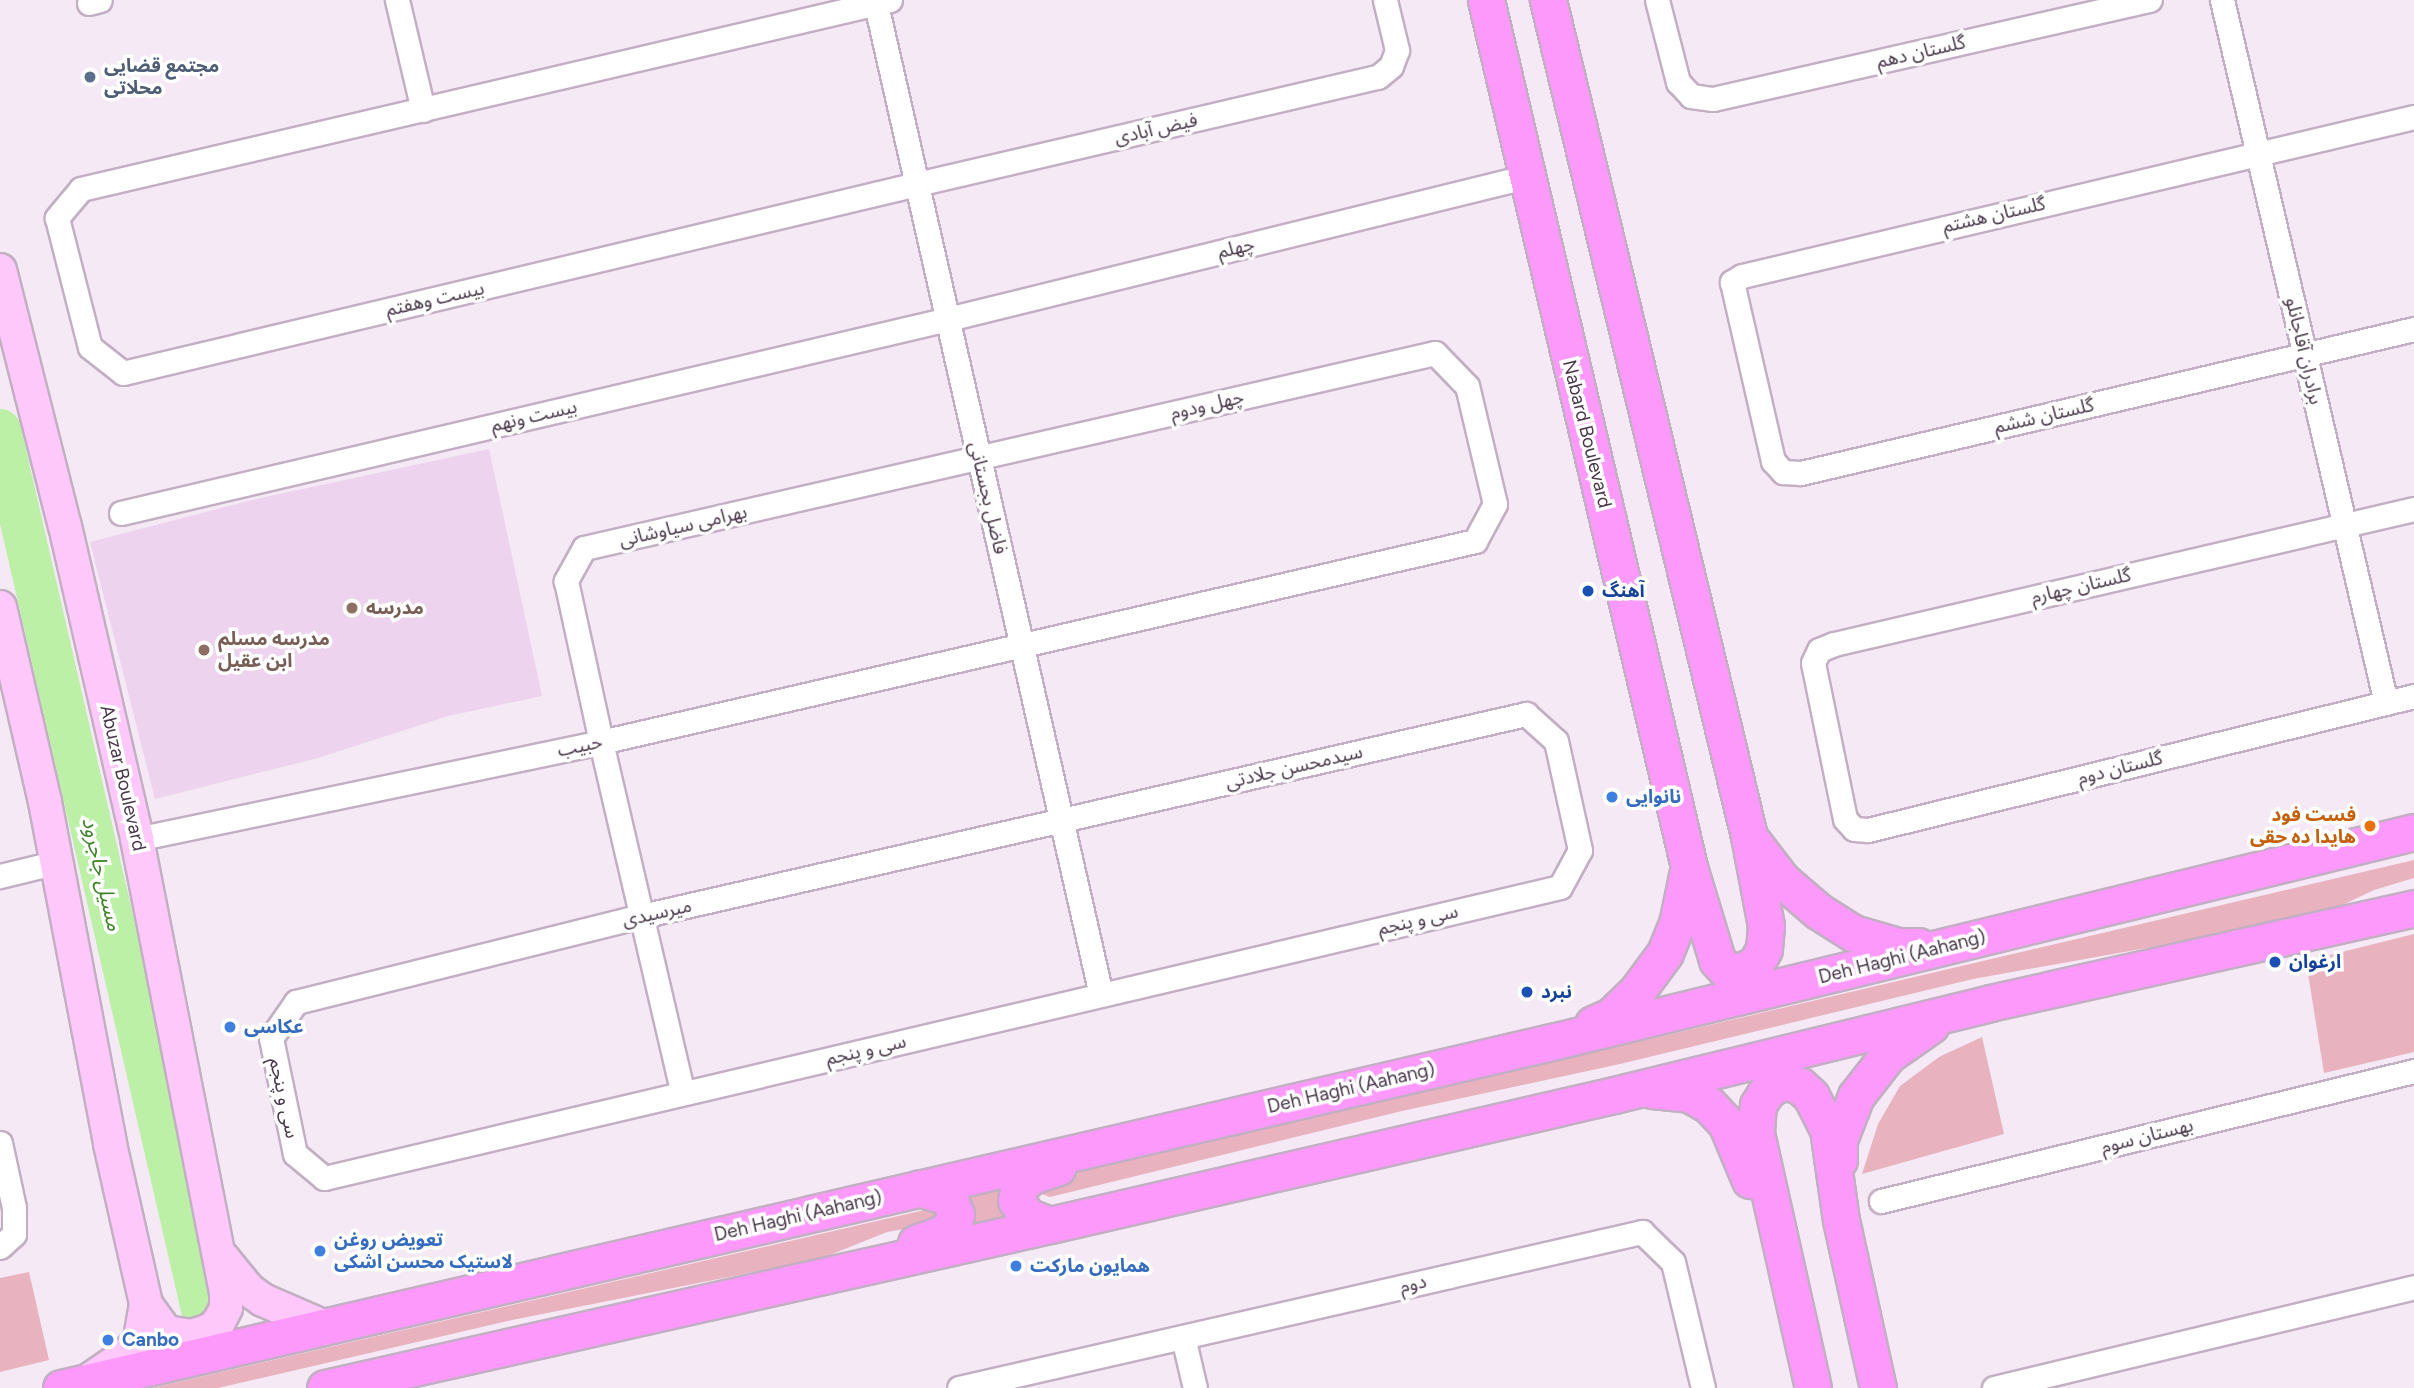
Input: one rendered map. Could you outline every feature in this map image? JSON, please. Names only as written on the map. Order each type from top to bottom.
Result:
[{"type":"main road","name":"Nabard Boulevard","points":[[1486,0],[1525,177],[1689,867],[1717,960],[1726,970],[1739,972],[1756,964],[1764,949],[1766,926],[1749,836]]},
{"type":"main road","points":[[1548,0],[1749,836],[1782,880],[1818,911],[1853,933],[1898,946],[1946,946]]},
{"type":"main road","name":"Abuzar Boulevard","points":[[0,270],[65,526],[137,839],[226,1291],[226,1308],[219,1322],[210,1330],[192,1336],[166,1332],[145,1304]]},
{"type":"main road","points":[[0,607],[58,862],[110,1144],[145,1304],[140,1339],[135,1346],[118,1362],[73,1385]]},
{"type":"main road","name":"Deh Haghi (Aahang)","points":[[73,1385],[1556,1041],[2412,833]]},
{"type":"main road","points":[[1556,1041],[1611,1016],[1637,991],[1669,943],[1677,924],[1689,867]]},
{"type":"main road","points":[[2353,919],[2414,897]]},
{"type":"main road","points":[[331,1387],[866,1263],[1050,1225],[1614,1095],[1990,1003],[2353,919],[2414,908]]},
{"type":"main road","points":[[1841,1220],[1839,1140],[1856,1096],[1888,1055],[1926,1027],[1990,1003]]},
{"type":"main road","points":[[1813,1388],[1756,1132],[1758,1105],[1775,1085],[1787,1082],[1800,1086],[1820,1108],[1828,1129],[1841,1220],[1878,1388]]},
{"type":"main road","points":[[1614,1095],[1663,1089],[1689,1094],[1709,1105],[1726,1123],[1784,1259]]},
{"type":"main road","points":[[1050,1225],[1021,1211],[1016,1200],[1018,1187],[1031,1177],[1052,1168],[1092,1158],[1118,1141]]},
{"type":"main road","points":[[866,1263],[933,1238],[954,1221],[956,1214],[948,1197],[919,1188]]},
{"type":"main road","points":[[217,1252],[249,1290],[263,1300],[326,1327]]},
{"type":"street","points":[[397,0],[423,110],[881,1]]},
{"type":"street","name":"فیض آبادی","points":[[917,184],[1378,78],[1391,66],[1397,50],[1385,0]]},
{"type":"street","name":"گلستان دهم","points":[[1657,0],[1678,82],[1691,96],[1713,99],[2150,0]]},
{"type":"street","name":"برادران آقاجانلو","points":[[2221,0],[2386,703]]},
{"type":"street","name":"فاضل بجستانی","points":[[881,1],[917,184],[1101,995]]},
{"type":"street","name":"بیست وهفتم","points":[[423,110],[81,189],[57,218],[90,347],[123,373],[917,184]]},
{"type":"street","name":"گلستان هشتم","points":[[1783,472],[1773,461],[1732,282],[1742,276],[2414,117]]},
{"type":"street","name":"چهلم","points":[[948,319],[1525,177]]},
{"type":"street","name":"بیست ونهم","points":[[121,513],[948,319]]},
{"type":"street","name":"گلستان ششم","points":[[1783,472],[1801,473],[2414,329]]},
{"type":"street","name":"چهل ودوم","points":[[979,457],[1435,353],[1467,386],[1495,504],[1475,541]]},
{"type":"street","name":"بهرامی سیاوشانی","points":[[683,1093],[566,581],[584,548],[979,457]]},
{"type":"street","name":"گلستان چهارم","points":[[1854,829],[1845,819],[1813,663],[1819,650],[2414,509]]},
{"type":"street","name":"حبیب","points":[[137,839],[601,742],[1475,541]]},
{"type":"street","name":"گلستان دوم","points":[[1854,829],[1881,827],[2414,696]]},
{"type":"street","name":"سیدمحسن جلادتی","points":[[1061,820],[1527,714],[1556,741],[1580,850],[1560,887]]},
{"type":"street","name":"میرسیدی","points":[[271,1038],[296,1002],[642,916],[1061,820]]},
{"type":"street","points":[[0,876],[58,862]]},
{"type":"street","name":"سی و پنجم","points":[[271,1038],[295,1154],[324,1178],[1560,887]]},
{"type":"street","name":"بهستان سوم","points":[[1881,1200],[2414,1072]]},
{"type":"street","points":[[0,1143],[14,1208],[15,1234],[0,1247]]},
{"type":"street","name":"دوم","points":[[959,1388],[1642,1232],[1672,1262],[1699,1387]]},
{"type":"street","points":[[1994,1388],[2414,1287]]},
{"type":"street","points":[[1183,1337],[1195,1388]]},
{"type":"shaded area","points":[[489,449],[542,696],[448,716],[318,758],[155,799],[90,542],[252,500]]},
{"type":"shaded area","points":[[2414,860],[2414,878],[2374,890],[2315,918],[1973,979],[1620,1064],[1402,1111],[1050,1197],[1036,1192],[1046,1180],[1131,1155],[1375,1099],[1501,1074]]},
{"type":"shaded area","points":[[2414,934],[2414,1052],[2324,1073],[2306,961]]},
{"type":"shaded area","points":[[1982,1037],[2004,1134],[1862,1174],[1878,1124],[1900,1086],[1939,1057]]},
{"type":"shaded area","points":[[1000,1185],[1001,1199],[1022,1223],[963,1237],[971,1221],[972,1208],[955,1188]]},
{"type":"shaded area","points":[[933,1208],[939,1217],[933,1224],[887,1232],[820,1259],[512,1320],[218,1388],[152,1388]]},
{"type":"shaded area","points":[[29,1272],[49,1360],[0,1372],[0,1278]]},
{"type":"waterway","name":"مسیل جاجرود","points":[[0,430],[204,1318]]},
{"type":"place","name":"مجتمع قضایی محلاتی","points":[[90,77]]},
{"type":"place","name":"آهنگ","points":[[1588,591]]},
{"type":"place","name":"مدرسه","points":[[352,608]]},
{"type":"place","name":"مدرسه مسلم ابن عقیل","points":[[204,650]]},
{"type":"place","name":"نانوایی","points":[[1612,797]]},
{"type":"place","name":"فست فود هایدا ده حقی","points":[[2370,826]]},
{"type":"place","name":"ارغوان","points":[[2275,962]]},
{"type":"place","name":"نبرد","points":[[1527,992]]},
{"type":"place","name":"عکاسى","points":[[230,1027]]},
{"type":"place","name":"تعویض روغن لاستیک محسن اشکی","points":[[320,1251]]},
{"type":"place","name":"همایون مارکت","points":[[1016,1266]]},
{"type":"place","name":"Canbo","points":[[108,1340]]}]
